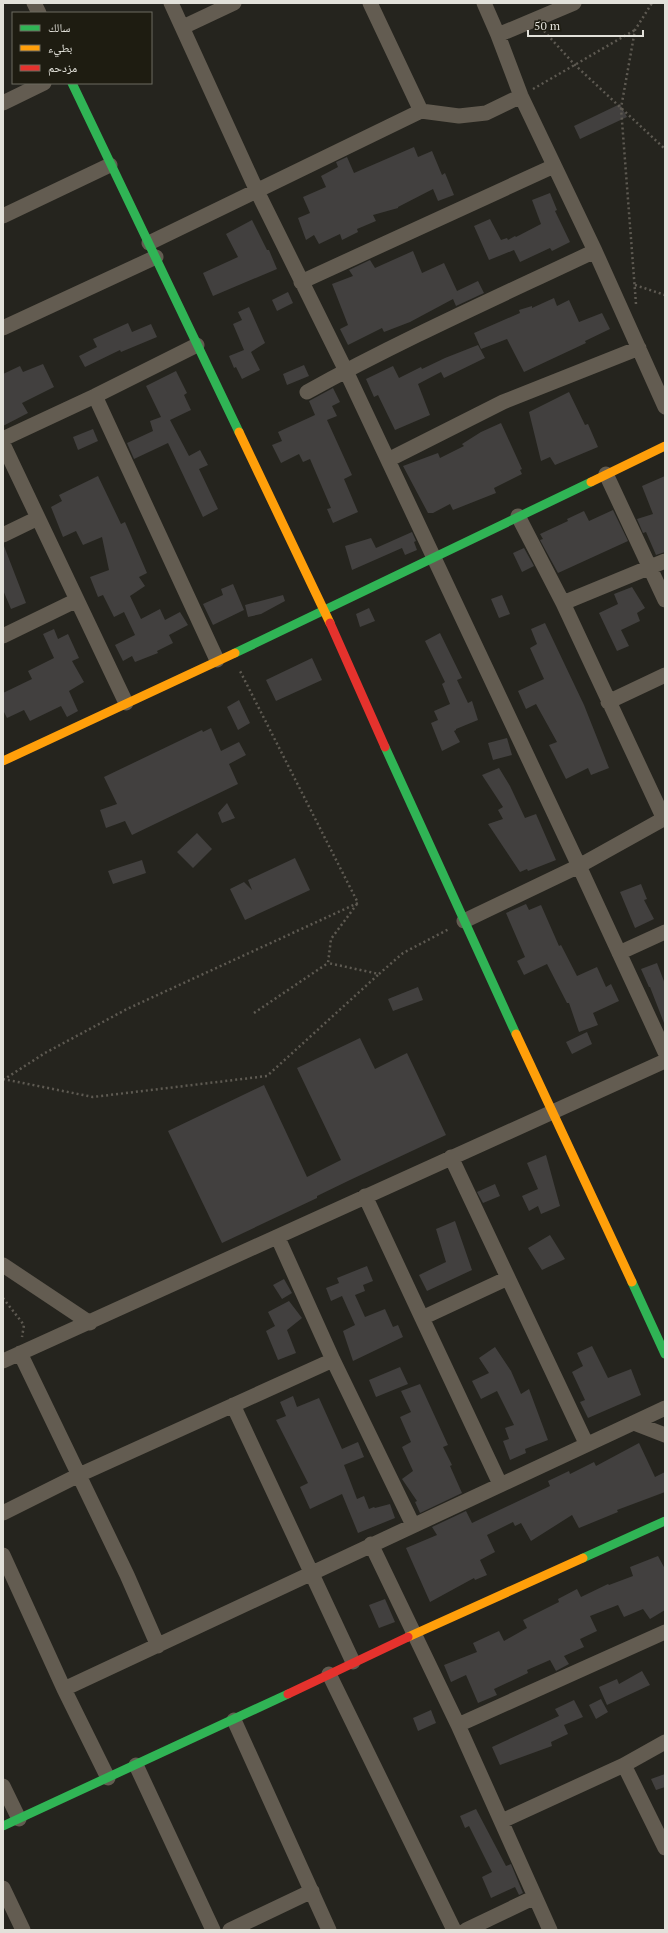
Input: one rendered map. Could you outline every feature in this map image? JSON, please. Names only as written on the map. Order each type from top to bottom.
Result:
[{"type":"street","points":[[34,3],[38,12]]},
{"type":"street","points":[[171,3],[256,189],[346,371],[665,1052]]},
{"type":"street","points":[[183,27],[234,3]]},
{"type":"street","points":[[370,3],[421,111]]},
{"type":"street","points":[[484,3],[521,96],[595,251],[665,407]]},
{"type":"street","points":[[498,35],[574,3]]},
{"type":"street","points":[[3,103],[42,84]]},
{"type":"street","points":[[72,84],[324,611],[464,921],[665,1354]]},
{"type":"street","points":[[149,243],[256,189],[421,111],[459,116],[486,113],[521,96]]},
{"type":"street","points":[[3,216],[110,165]]},
{"type":"street","points":[[302,282],[554,166]]},
{"type":"street","points":[[307,392],[346,371],[595,251]]},
{"type":"street","points":[[3,328],[156,257]]},
{"type":"street","points":[[3,439],[95,396],[196,345]]},
{"type":"street","points":[[388,460],[503,402],[639,348]]},
{"type":"street","points":[[95,396],[217,660]]},
{"type":"street","points":[[3,444],[126,703]]},
{"type":"street","points":[[3,761],[324,611],[665,446]]},
{"type":"street","points":[[606,474],[665,600]]},
{"type":"street","points":[[464,921],[579,866],[664,819],[563,603],[518,516]]},
{"type":"street","points":[[3,534],[38,518]]},
{"type":"street","points":[[563,603],[665,561]]},
{"type":"street","points":[[3,636],[77,600]]},
{"type":"street","points":[[608,702],[665,674]]},
{"type":"street","points":[[619,953],[665,932]]},
{"type":"street","points":[[3,1361],[278,1238],[365,1196],[665,1061]]},
{"type":"street","points":[[451,1157],[586,1443]]},
{"type":"street","points":[[365,1196],[500,1484]]},
{"type":"street","points":[[278,1238],[333,1360],[412,1524]]},
{"type":"street","points":[[3,1265],[90,1323]]},
{"type":"street","points":[[422,1318],[508,1278]]},
{"type":"street","points":[[20,1353],[79,1475],[158,1646]]},
{"type":"street","points":[[3,1513],[79,1475],[333,1360]]},
{"type":"street","points":[[233,1405],[353,1662]]},
{"type":"street","points":[[64,1689],[158,1646],[412,1524],[665,1408]]},
{"type":"street","points":[[634,1423],[665,1435]]},
{"type":"street","points":[[3,1826],[234,1720],[353,1662],[665,1521]]},
{"type":"street","points":[[371,1544],[458,1725],[550,1930]]},
{"type":"street","points":[[3,1555],[64,1689],[108,1778]]},
{"type":"street","points":[[458,1725],[665,1632]]},
{"type":"street","points":[[329,1674],[454,1930]]},
{"type":"street","points":[[234,1720],[329,1930]]},
{"type":"street","points":[[502,1821],[624,1765],[665,1742]]},
{"type":"street","points":[[136,1765],[213,1930]]},
{"type":"street","points":[[624,1765],[665,1848]]},
{"type":"street","points":[[3,1786],[19,1819]]},
{"type":"street","points":[[3,1888],[23,1930]]},
{"type":"street","points":[[230,1930],[312,1891]]},
{"type":"street","points":[[466,1930],[535,1897]]},
{"type":"path","points":[[637,309],[621,108],[635,30],[652,3]]},
{"type":"path","points":[[535,20],[574,64],[665,149]]},
{"type":"path","points":[[521,96],[635,30]]},
{"type":"path","points":[[635,285],[665,295]]},
{"type":"path","points":[[232,653],[358,903]]},
{"type":"path","points":[[328,963],[331,939],[358,903]]},
{"type":"path","points":[[3,1079],[45,1053],[127,1009],[358,903]]},
{"type":"path","points":[[3,1079],[93,1097],[267,1076],[403,953],[464,921]]},
{"type":"path","points":[[254,1013],[328,963],[379,974]]},
{"type":"path","points":[[3,1298],[24,1326],[20,1353]]},
{"type":"building","points":[[620,104],[627,117],[580,139],[574,126]]},
{"type":"building","points":[[414,147],[418,157],[432,151],[442,175],[445,173],[454,195],[438,201],[433,189],[398,208],[373,215],[376,221],[357,229],[358,232],[342,240],[340,234],[319,244],[314,235],[306,240],[298,218],[310,213],[303,197],[326,187],[321,176],[338,167],[336,162],[347,157],[354,173]]},
{"type":"building","points":[[550,193],[557,210],[555,211],[570,242],[552,251],[550,248],[520,262],[514,250],[489,260],[474,226],[490,219],[501,240],[507,238],[508,240],[515,236],[516,237],[541,224],[532,200]]},
{"type":"building","points":[[252,220],[267,250],[269,250],[277,269],[213,296],[203,273],[238,257],[226,234]]},
{"type":"building","points":[[413,251],[422,273],[444,263],[457,291],[478,281],[484,293],[456,306],[453,299],[410,322],[384,332],[382,328],[348,345],[340,329],[348,325],[332,284],[353,276],[349,270],[370,260],[375,268]]},
{"type":"building","points":[[288,292],[293,303],[277,311],[272,300]]},
{"type":"building","points":[[554,298],[557,306],[569,300],[579,322],[602,313],[610,329],[585,341],[586,343],[524,372],[507,339],[481,349],[474,333],[520,313],[519,310],[532,306],[532,308]]},
{"type":"building","points":[[249,307],[265,343],[251,352],[260,370],[242,379],[236,367],[234,368],[229,356],[244,350],[233,324],[242,320],[238,312]]},
{"type":"building","points":[[128,323],[132,332],[151,324],[157,337],[121,352],[120,350],[85,367],[79,356],[97,347],[93,339]]},
{"type":"building","points":[[478,345],[485,358],[444,378],[441,372],[418,384],[430,415],[395,430],[378,395],[374,397],[366,379],[393,366],[399,378],[421,367],[422,369]]},
{"type":"building","points":[[43,364],[54,387],[22,403],[28,413],[3,426],[3,374],[20,366],[23,372]]},
{"type":"building","points":[[304,365],[309,376],[287,385],[283,374]]},
{"type":"building","points":[[176,371],[187,393],[184,395],[191,410],[170,420],[189,456],[200,450],[208,465],[199,469],[218,509],[203,517],[168,443],[134,459],[127,443],[153,431],[150,421],[161,417],[146,386]]},
{"type":"building","points":[[333,388],[340,402],[332,406],[337,416],[327,420],[352,475],[344,479],[358,512],[333,523],[327,509],[331,508],[310,459],[303,462],[299,454],[281,463],[272,445],[282,441],[278,432],[315,415],[309,401]]},
{"type":"building","points":[[569,392],[585,425],[588,424],[598,447],[555,465],[550,457],[541,461],[529,412]]},
{"type":"building","points":[[501,423],[522,469],[520,470],[522,474],[494,488],[496,493],[453,510],[450,504],[433,513],[428,513],[403,466],[438,453],[440,458],[464,446],[462,444],[481,432]]},
{"type":"building","points":[[93,429],[98,441],[78,450],[73,437]]},
{"type":"building","points":[[98,476],[121,524],[125,522],[147,573],[139,577],[145,586],[130,596],[141,619],[160,609],[165,620],[180,612],[188,625],[169,635],[173,643],[157,651],[158,653],[135,662],[132,656],[123,661],[115,645],[135,635],[124,612],[114,617],[103,595],[98,597],[90,577],[109,570],[102,537],[83,545],[76,531],[63,537],[51,507],[62,501],[59,495]]},
{"type":"building","points":[[665,476],[665,552],[656,555],[646,532],[643,533],[637,519],[653,514],[642,486]]},
{"type":"building","points":[[613,510],[628,541],[558,573],[540,540],[543,539],[540,534],[568,521],[567,519],[584,511],[589,521]]},
{"type":"building","points":[[412,532],[416,541],[414,542],[417,550],[405,555],[402,548],[352,570],[345,546],[371,538],[376,548]]},
{"type":"building","points":[[4,546],[26,603],[11,609],[3,590]]},
{"type":"building","points":[[524,548],[534,566],[522,572],[513,553]]},
{"type":"building","points":[[233,584],[244,610],[213,625],[203,604],[223,595],[221,589]]},
{"type":"building","points":[[632,587],[645,608],[637,613],[640,621],[621,630],[629,646],[617,651],[599,613],[618,604],[614,594]]},
{"type":"building","points":[[283,595],[285,601],[261,614],[248,617],[245,605]]},
{"type":"building","points":[[502,595],[510,614],[499,618],[491,599]]},
{"type":"building","points":[[369,608],[375,621],[360,627],[356,614]]},
{"type":"building","points":[[545,623],[584,705],[609,768],[591,775],[588,768],[566,779],[549,745],[557,742],[536,704],[526,709],[518,691],[544,679],[530,648],[537,644],[531,629]]},
{"type":"building","points":[[54,629],[58,639],[68,634],[79,658],[72,661],[84,682],[69,691],[78,711],[67,717],[61,706],[30,721],[24,710],[7,718],[3,710],[3,693],[32,679],[28,671],[54,658],[43,634]]},
{"type":"building","points":[[440,633],[462,678],[457,680],[468,703],[472,701],[478,720],[456,729],[454,731],[460,742],[442,751],[431,723],[438,720],[434,711],[450,704],[442,684],[445,682],[425,641]]},
{"type":"building","points":[[312,658],[322,680],[276,701],[266,680]]},
{"type":"building","points":[[239,700],[250,723],[238,730],[227,707]]},
{"type":"building","points":[[211,728],[221,751],[239,742],[246,755],[229,764],[238,784],[132,835],[125,821],[106,828],[100,810],[117,804],[104,777],[202,730],[203,732]]},
{"type":"building","points":[[507,738],[512,755],[493,760],[488,743]]},
{"type":"building","points":[[499,768],[510,786],[525,818],[536,814],[556,860],[528,871],[527,869],[520,872],[488,824],[503,819],[498,810],[503,807],[482,775]]},
{"type":"building","points":[[227,803],[235,818],[222,823],[218,813]]},
{"type":"building","points":[[197,833],[212,849],[193,868],[177,852]]},
{"type":"building","points":[[295,858],[310,890],[245,920],[230,889],[244,882],[252,890],[248,880]]},
{"type":"building","points":[[142,860],[146,873],[113,884],[108,871]]},
{"type":"building","points":[[641,884],[647,899],[644,900],[654,919],[635,928],[620,892]]},
{"type":"building","points":[[526,904],[529,910],[541,905],[559,946],[561,945],[577,976],[597,967],[606,987],[611,984],[619,1001],[593,1013],[598,1025],[579,1032],[569,1003],[567,1003],[547,964],[524,975],[517,961],[525,957],[506,913]]},
{"type":"building","points":[[657,963],[665,984],[664,1023],[650,987],[641,969]]},
{"type":"building","points":[[418,987],[423,1000],[393,1011],[388,999]]},
{"type":"building","points":[[587,1032],[592,1044],[572,1054],[566,1042]]},
{"type":"building","points":[[360,1038],[375,1069],[407,1053],[446,1135],[222,1243],[168,1131],[264,1085],[307,1177],[341,1160],[297,1068]]},
{"type":"building","points":[[546,1155],[560,1206],[541,1214],[538,1206],[529,1211],[522,1196],[538,1189],[527,1163]]},
{"type":"building","points":[[495,1184],[500,1196],[483,1203],[477,1192]]},
{"type":"building","points":[[455,1221],[472,1270],[427,1291],[419,1275],[446,1262],[436,1229]]},
{"type":"building","points":[[550,1235],[565,1259],[542,1270],[528,1248]]},
{"type":"building","points":[[367,1266],[373,1281],[363,1285],[365,1291],[355,1295],[365,1317],[385,1309],[393,1327],[398,1325],[403,1337],[353,1361],[343,1331],[355,1325],[342,1296],[331,1301],[326,1288],[339,1283],[337,1278]]},
{"type":"building","points":[[284,1279],[292,1293],[282,1299],[273,1285]]},
{"type":"building","points":[[289,1301],[302,1318],[287,1330],[296,1353],[278,1360],[266,1331],[275,1326],[268,1312]]},
{"type":"building","points":[[592,1346],[608,1378],[631,1369],[641,1395],[588,1418],[580,1402],[585,1400],[572,1372],[583,1366],[577,1353]]},
{"type":"building","points":[[495,1347],[511,1371],[521,1394],[529,1389],[548,1440],[525,1449],[526,1453],[510,1460],[503,1441],[509,1439],[505,1428],[514,1425],[497,1391],[481,1399],[472,1381],[489,1373],[479,1358]]},
{"type":"building","points":[[400,1367],[408,1384],[376,1397],[369,1380]]},
{"type":"building","points":[[420,1384],[448,1445],[443,1447],[452,1465],[450,1466],[462,1493],[420,1513],[415,1502],[417,1501],[402,1479],[413,1471],[402,1447],[411,1442],[400,1417],[411,1412],[401,1391]]},
{"type":"building","points":[[293,1396],[297,1407],[319,1398],[342,1449],[358,1442],[364,1457],[344,1465],[357,1499],[364,1496],[369,1509],[390,1504],[395,1518],[358,1533],[342,1494],[310,1509],[300,1487],[308,1483],[276,1420],[286,1416],[280,1402]]},
{"type":"building","points":[[639,1443],[655,1477],[665,1472],[665,1492],[617,1510],[618,1512],[579,1528],[572,1515],[531,1541],[521,1523],[515,1526],[513,1522],[487,1535],[495,1552],[480,1560],[487,1575],[475,1580],[474,1578],[430,1602],[406,1548],[437,1535],[432,1527],[466,1511],[472,1523],[550,1486],[548,1481],[569,1471],[570,1474],[594,1462],[596,1466]]},
{"type":"building","points":[[658,1556],[665,1569],[665,1610],[650,1619],[643,1609],[624,1617],[618,1605],[590,1616],[597,1631],[580,1639],[584,1647],[564,1656],[569,1664],[556,1671],[550,1660],[527,1670],[528,1673],[494,1689],[497,1695],[478,1703],[466,1675],[451,1682],[444,1665],[477,1652],[473,1643],[499,1631],[504,1641],[527,1628],[523,1620],[559,1602],[558,1599],[577,1589],[581,1597],[608,1584],[609,1585],[633,1576],[630,1567]]},
{"type":"building","points":[[385,1599],[395,1622],[379,1628],[369,1605]]},
{"type":"building","points":[[642,1671],[650,1685],[607,1705],[599,1687],[617,1679],[619,1684]]},
{"type":"building","points":[[601,1699],[608,1712],[596,1719],[589,1705]]},
{"type":"building","points":[[574,1700],[583,1717],[564,1725],[568,1734],[551,1742],[552,1746],[500,1765],[492,1747],[559,1716],[555,1709]]},
{"type":"building","points":[[431,1710],[436,1723],[418,1731],[413,1718]]},
{"type":"building","points":[[665,1774],[665,1787],[656,1790],[651,1779]]},
{"type":"building","points":[[476,1809],[506,1866],[511,1864],[523,1893],[519,1895],[515,1887],[491,1898],[482,1877],[492,1872],[469,1826],[465,1828],[460,1816]]},
{"type":"traffic: fast","points":[[72,84],[239,432]]},
{"type":"traffic: fast","points":[[235,653],[591,482]]},
{"type":"traffic: fast","points":[[385,747],[516,1034]]},
{"type":"traffic: fast","points":[[632,1282],[665,1354]]},
{"type":"traffic: fast","points":[[583,1558],[665,1521]]},
{"type":"traffic: fast","points":[[3,1826],[288,1694]]},
{"type":"traffic: slow","points":[[239,432],[330,623]]},
{"type":"traffic: slow","points":[[591,482],[665,446]]},
{"type":"traffic: slow","points":[[3,761],[235,653]]},
{"type":"traffic: slow","points":[[516,1034],[632,1282]]},
{"type":"traffic: slow","points":[[408,1637],[583,1558]]},
{"type":"traffic: jam","points":[[330,623],[385,747]]},
{"type":"traffic: jam","points":[[288,1694],[408,1637]]}]
